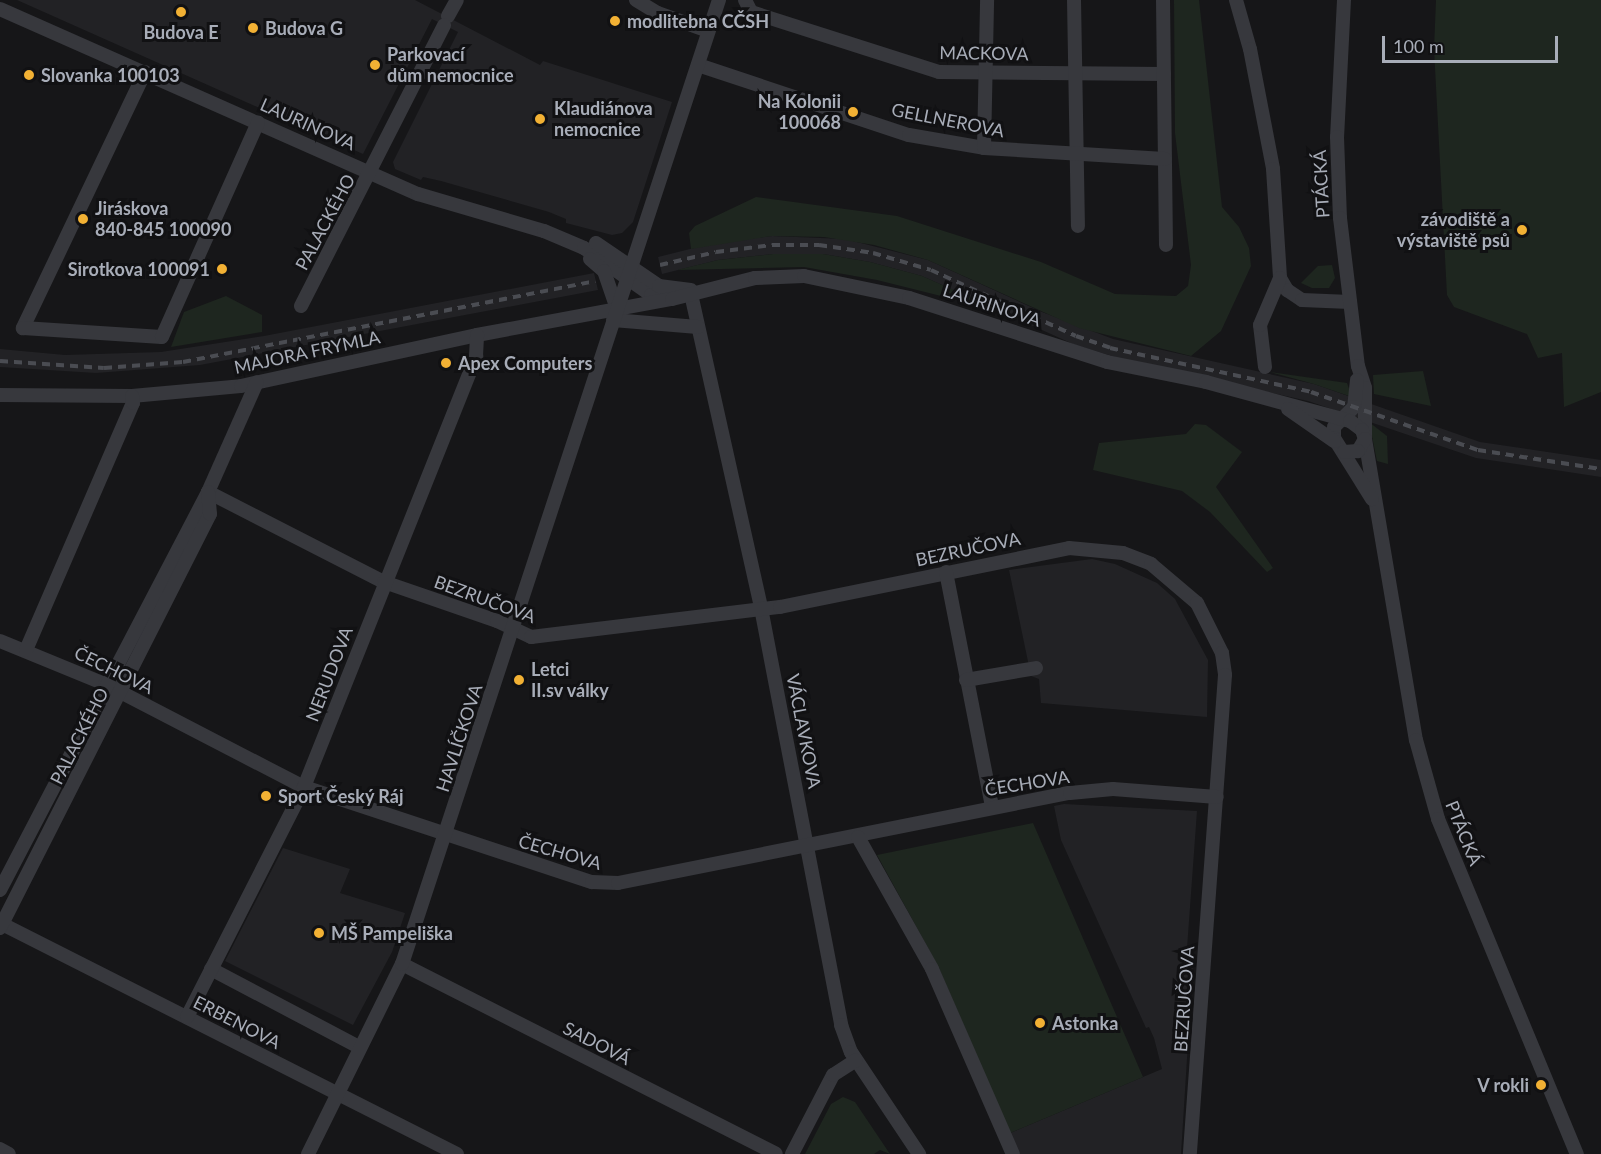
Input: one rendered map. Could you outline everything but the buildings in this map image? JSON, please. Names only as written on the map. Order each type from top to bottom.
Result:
[{"type":"street","name":"PALACKÉHO","points":[[301,306],[371,173],[457,0]]},
{"type":"street","points":[[636,0],[658,13],[708,31]]},
{"type":"street","points":[[649,281],[641,263],[641,240],[719,0]]},
{"type":"street","name":"MACKOVA","points":[[745,0],[751,12],[939,72],[1164,74]]},
{"type":"street","points":[[984,148],[987,0]]},
{"type":"street","points":[[1074,0],[1078,226]]},
{"type":"street","points":[[1163,0],[1166,245]]},
{"type":"street","points":[[1236,0],[1250,49],[1273,169],[1280,278],[1287,290],[1302,300],[1350,302]]},
{"type":"street","name":"PTÁCKÁ","points":[[1344,0],[1337,164],[1350,302],[1358,366],[1365,388],[1365,439],[1409,706],[1426,783],[1449,847],[1577,1154]]},
{"type":"street","name":"LAURINOVA","points":[[0,9],[418,194],[544,231],[629,273]]},
{"type":"street","name":"GELLNEROVA","points":[[698,65],[909,135],[984,148],[1165,159]]},
{"type":"street","points":[[145,72],[23,328],[162,336],[258,122]]},
{"type":"street","points":[[544,231],[596,243],[630,247],[641,240]]},
{"type":"street","points":[[562,240],[604,271],[615,314],[698,327]]},
{"type":"street","name":"HAVLÍČKOVA","points":[[308,1154],[402,964],[641,240]]},
{"type":"street","points":[[596,243],[651,295],[672,299]]},
{"type":"street","points":[[629,273],[667,288],[708,289]]},
{"type":"street","name":"LAURINOVA","points":[[672,299],[767,276],[804,276],[852,284],[972,315],[1107,362],[1206,382],[1344,420]]},
{"type":"street","points":[[1265,367],[1260,325],[1280,278]]},
{"type":"street","name":"VÁCLAVKOVA","points":[[691,294],[761,608],[841,1025],[856,1060],[919,1154]]},
{"type":"street","name":"MAJORA FRYMLA","points":[[0,395],[132,396],[257,382],[477,335],[615,314],[672,299]]},
{"type":"street","name":"NERUDOVA","points":[[187,1017],[304,787],[476,356],[477,335]]},
{"type":"street","name":"PTÁCKÁ","points":[[1344,420],[1354,407],[1358,366]]},
{"type":"street","name":"PALACKÉHO","points":[[0,890],[105,684],[208,492],[257,382]]},
{"type":"street","points":[[26,650],[133,403],[132,396]]},
{"type":"street","name":"LAURINOVA","points":[[1279,403],[1334,441]]},
{"type":"street","points":[[1344,420],[1356,424],[1365,439],[1358,451],[1344,452],[1334,441],[1334,427],[1344,420]]},
{"type":"street","name":"PTÁCKÁ","points":[[1344,452],[1378,508]]},
{"type":"street","name":"PALACKÉHO","points":[[1,925],[121,693],[210,514],[208,492]]},
{"type":"street","name":"BEZRUČOVA","points":[[208,492],[384,582],[513,628],[524,636],[543,637],[761,608],[1041,552],[1084,548],[1123,553],[1151,564],[1197,603],[1222,653],[1225,700],[1190,1154]]},
{"type":"street","points":[[946,572],[992,806]]},
{"type":"street","name":"ČECHOVA","points":[[0,641],[105,684],[304,787],[546,869],[592,882],[618,883],[806,843],[858,837],[992,806],[1113,789],[1217,797]]},
{"type":"street","points":[[966,680],[1036,668]]},
{"type":"street","points":[[49,794],[64,804]]},
{"type":"street","points":[[858,837],[932,969],[1013,1154]]},
{"type":"street","name":"ERBENOVA","points":[[1,925],[457,1154]]},
{"type":"street","name":"SADOVÁ","points":[[402,964],[776,1154]]},
{"type":"street","points":[[211,969],[359,1047]]},
{"type":"street","points":[[792,1154],[833,1075],[856,1060]]},
{"type":"street","points":[[0,1149],[9,1154]]},
{"type":"shaded area","name":"Klaudiánova nemocnice","points":[[17,0],[415,0],[540,65],[543,61],[672,102],[633,222],[622,233],[612,235],[566,223],[566,219],[549,212],[441,181],[423,177],[421,180],[395,169],[393,162],[458,32],[432,19],[363,154]]},
{"type":"shaded area","points":[[1174,0],[1199,0],[1222,207],[1239,227],[1249,248],[1251,266],[1221,331],[1191,356],[1079,328],[928,260],[874,245],[824,237],[772,236],[691,249],[689,233],[695,226],[756,197],[897,216],[1041,262],[1115,294],[1176,296],[1188,286],[1191,265],[1175,133]]},
{"type":"shaded area","name":"závodiště a výstaviště psů","points":[[1436,0],[1601,0],[1601,392],[1564,407],[1562,353],[1538,358],[1527,334],[1454,307],[1447,295],[1434,49]]},
{"type":"shaded area","points":[[772,236],[845,239],[928,260],[1042,312],[1113,339],[1314,384],[1480,442],[1601,460],[1601,477],[1476,458],[1308,401],[1128,361],[1073,344],[922,276],[870,262],[823,254],[773,254],[718,260],[662,274],[658,257],[714,243]]},
{"type":"shaded area","points":[[773,254],[823,254],[870,262],[922,276],[1001,311],[877,280],[804,267],[677,270],[718,260]]},
{"type":"shaded area","points":[[1332,265],[1335,278],[1329,288],[1312,288],[1301,283],[1318,266]]},
{"type":"shaded area","points":[[594,273],[598,290],[200,365],[96,373],[0,367],[0,349],[65,355],[161,352],[264,336]]},
{"type":"shaded area","points":[[226,296],[262,315],[262,332],[171,347],[184,312]]},
{"type":"shaded area","points":[[1423,371],[1431,406],[1374,394],[1373,375]]},
{"type":"shaded area","points":[[1270,372],[1347,383],[1352,397],[1314,384]]},
{"type":"shaded area","points":[[1369,422],[1387,436],[1388,464],[1377,461]]},
{"type":"shaded area","points":[[1195,424],[1206,425],[1242,452],[1216,487],[1273,568],[1267,572],[1210,512],[1182,491],[1093,470],[1099,443],[1186,434]]},
{"type":"shaded area","points":[[1092,559],[1115,564],[1157,583],[1175,599],[1208,660],[1207,717],[1041,703],[1039,679],[1031,676],[1009,570]]},
{"type":"shaded area","points":[[1064,804],[1197,811],[1186,962],[1193,963],[1181,1154],[1019,1154],[1010,1133],[1162,1069],[1154,1038],[1149,1027],[1146,1028],[1061,840],[1054,806]]},
{"type":"shaded area","name":"Astonka","points":[[1033,823],[1143,1077],[1010,1133],[939,968],[877,855]]},
{"type":"shaded area","name":"MŠ Pampeliška","points":[[283,848],[350,869],[340,893],[405,913],[392,952],[353,1025],[225,961]]},
{"type":"shaded area","points":[[843,1097],[855,1102],[890,1154],[880,1150],[874,1154],[805,1154],[831,1104]]},
{"type":"railway","points":[[660,265],[716,252],[772,245],[819,245],[873,253],[931,270],[1076,336],[1110,348],[1311,392],[1478,450],[1601,469]]},
{"type":"railway","points":[[0,361],[104,368],[183,362],[595,281]]},
{"type":"place","name":"Budova E","points":[[181,12]]},
{"type":"place","name":"modlitebna CČSH","points":[[615,21]]},
{"type":"place","name":"Budova G","points":[[253,28]]},
{"type":"place","name":"Parkovací dům nemocnice","points":[[375,65]]},
{"type":"place","name":"Slovanka 100103","points":[[29,75]]},
{"type":"place","name":"Na Kolonii 100068","points":[[853,112]]},
{"type":"place","name":"Klaudiánova nemocnice","points":[[540,119]]},
{"type":"place","name":"Jiráskova 840-845 100090","points":[[83,219]]},
{"type":"place","name":"závodiště a výstaviště psů","points":[[1522,230]]},
{"type":"place","name":"Sirotkova 100091","points":[[222,269]]},
{"type":"place","name":"Apex Computers","points":[[446,363]]},
{"type":"place","name":"Letci II.sv války","points":[[519,680]]},
{"type":"place","name":"Sport Český Ráj","points":[[266,796]]},
{"type":"place","name":"MŠ Pampeliška","points":[[319,933]]},
{"type":"place","name":"Astonka","points":[[1040,1023]]},
{"type":"place","name":"V rokli","points":[[1541,1085]]}]
